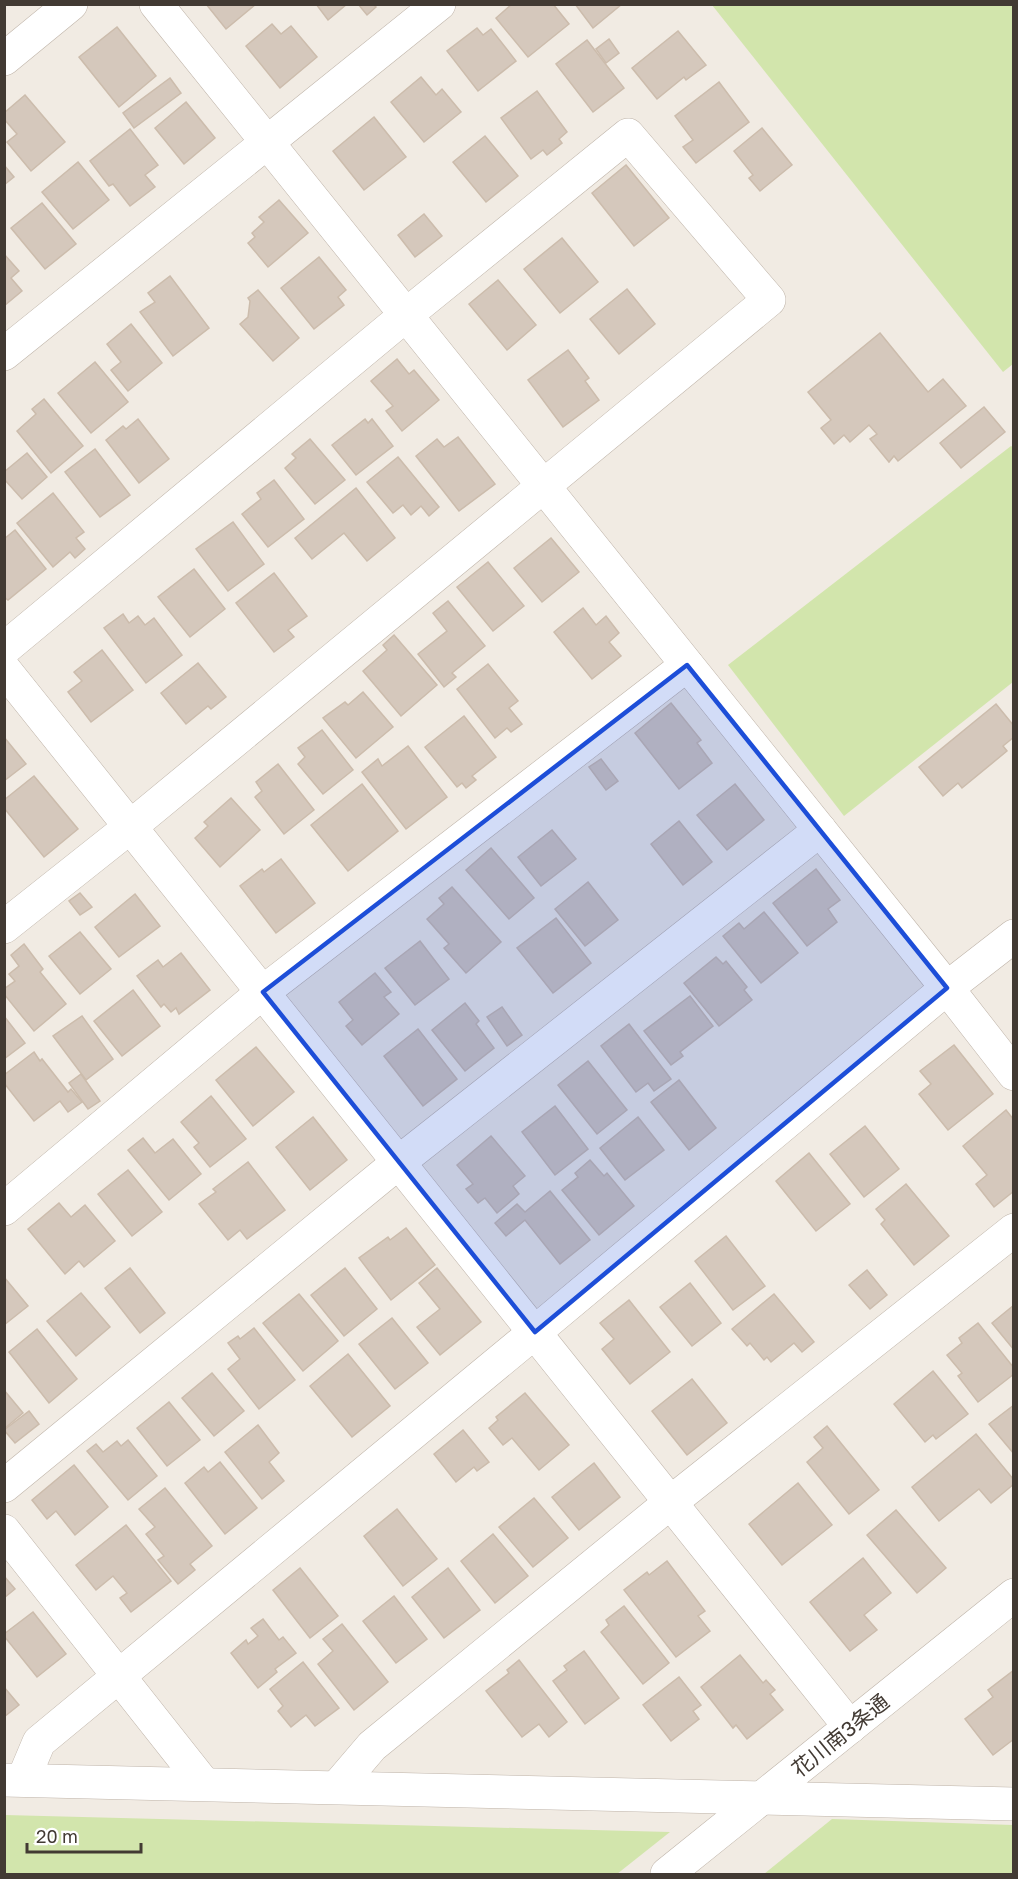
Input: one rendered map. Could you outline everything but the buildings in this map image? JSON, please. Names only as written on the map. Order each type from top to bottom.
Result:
[{"type":"street","points":[[4,59],[71,4]]},
{"type":"street","points":[[156,4],[1014,1074]]},
{"type":"street","points":[[4,354],[439,4]]},
{"type":"street","points":[[4,649],[406,315],[628,135],[769,300],[130,827],[4,927]]},
{"type":"street","points":[[4,1209],[263,993],[687,665]]},
{"type":"street","points":[[4,669],[850,1727]]},
{"type":"street","points":[[4,1486],[399,1162],[820,830]]},
{"type":"street","points":[[14,1780],[39,1742],[947,988],[1014,936]]},
{"type":"street","points":[[337,1787],[372,1746],[671,1502],[1014,1230]]},
{"type":"street","points":[[4,1532],[204,1784]]},
{"type":"street","name":"花川南3条通","points":[[667,1875],[1014,1595]]},
{"type":"street","points":[[14,1780],[1014,1804]]},
{"type":"highlighted area","points":[[687,665],[947,988],[535,1332],[263,992]]},
{"type":"green space","points":[[712,5],[1013,5],[1013,364],[1003,372]]},
{"type":"green space","points":[[1011,446],[1014,448],[1013,682],[844,816],[728,665]]},
{"type":"green space","points":[[5,1815],[670,1832],[617,1874],[5,1874]]},
{"type":"green space","points":[[832,1819],[1013,1825],[1013,1874],[764,1874]]}]
